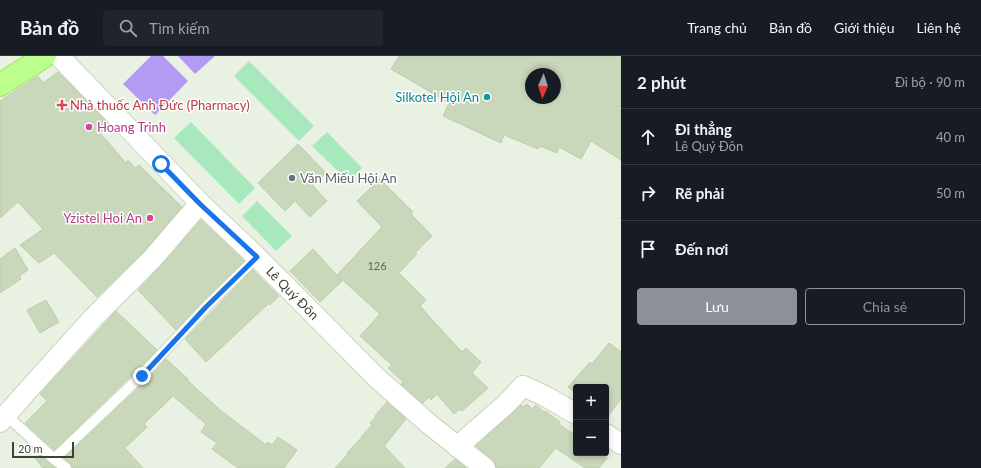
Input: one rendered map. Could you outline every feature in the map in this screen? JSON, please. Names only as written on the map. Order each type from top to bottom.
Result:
[{"type":"main road","points":[[0,84],[31,59]]},
{"type":"street","name":"Lê Quý Đôn","points":[[59,56],[200,204],[257,257],[378,379],[457,447],[485,468]]},
{"type":"street","points":[[3,419],[93,318],[153,258],[200,204]]},
{"type":"street","points":[[457,447],[505,405],[523,386],[545,396],[573,412]]},
{"type":"street","points":[[609,436],[621,444]]},
{"type":"lane","points":[[54,459],[142,376],[206,307],[257,257]]},
{"type":"lane","points":[[3,419],[66,468]]},
{"type":"green space","points":[[249,61],[314,126],[299,141],[234,76]]},
{"type":"green space","points":[[191,122],[255,188],[239,204],[174,138]]},
{"type":"green space","points":[[327,132],[362,168],[348,181],[312,146]]},
{"type":"green space","points":[[257,201],[292,236],[276,251],[242,216]]},
{"type":"shaded area","points":[[151,56],[163,56],[188,81],[155,115],[123,84]]},
{"type":"shaded area","points":[[178,56],[215,56],[195,74]]},
{"type":"building","points":[[399,56],[621,56],[621,160],[591,141],[581,159],[559,147],[557,153],[540,146],[538,149],[504,135],[501,143],[443,116],[449,103],[391,69]]},
{"type":"building","points":[[58,72],[110,125],[100,133],[126,163],[128,160],[135,168],[139,165],[182,207],[145,250],[97,297],[54,253],[39,263],[20,245],[43,229],[18,202],[0,218],[0,101],[38,76],[43,83]]},
{"type":"building","name":"Văn Miếu Hội An","points":[[298,144],[326,173],[313,186],[327,201],[310,217],[295,201],[285,211],[258,183]]},
{"type":"building","points":[[380,179],[413,212],[411,214],[432,236],[415,253],[417,254],[399,273],[426,300],[420,306],[436,324],[462,352],[466,348],[481,362],[472,373],[488,388],[462,411],[460,409],[454,414],[437,394],[431,400],[429,397],[423,403],[421,402],[401,384],[403,382],[388,368],[392,365],[360,336],[380,314],[337,275],[382,227],[357,201]]},
{"type":"building","points":[[201,220],[244,261],[176,330],[138,290]]},
{"type":"building","points":[[15,248],[28,270],[19,276],[21,279],[0,293],[0,259]]},
{"type":"building","points":[[313,249],[342,281],[320,302],[290,271]]},
{"type":"building","points":[[253,270],[279,296],[270,305],[269,303],[206,362],[185,339]]},
{"type":"building","points":[[46,300],[59,322],[40,333],[27,310]]},
{"type":"building","points":[[116,311],[157,350],[54,450],[25,423],[47,401],[40,394]]},
{"type":"building","points":[[609,343],[621,352],[621,399],[609,415],[609,384],[573,384],[573,391],[568,387],[590,362],[592,364]]},
{"type":"building","points":[[166,359],[219,409],[266,445],[268,442],[272,445],[278,437],[297,450],[284,468],[238,468],[212,449],[217,443],[201,432],[206,424],[173,396],[144,424],[147,427],[125,448],[143,468],[72,468],[70,463],[64,458],[146,381]]},
{"type":"building","points":[[387,402],[406,419],[384,446],[405,468],[335,468],[372,425],[370,423]]},
{"type":"building","points":[[527,404],[532,409],[536,405],[560,422],[559,424],[573,434],[573,456],[604,456],[607,458],[599,468],[585,468],[556,448],[539,468],[496,468],[492,459],[476,446],[521,405],[523,407]]},
{"type":"building","points":[[40,455],[55,468],[43,468],[35,458]]},
{"type":"building","points":[[455,459],[466,468],[445,468]]},
{"type":"place","name":"Silkotel Hội An","points":[[487,97]]},
{"type":"place","name":"Nhà thuốc Anh Đức (Pharmacy)","points":[[62,105]]},
{"type":"place","name":"Hoang Trinh","points":[[89,127]]},
{"type":"place","name":"Văn Miếu Hội An","points":[[292,178]]},
{"type":"place","name":"Yzistel Hoi An","points":[[150,218]]},
{"type":"route","points":[[142,376],[206,307],[257,257],[200,204],[161,164]]}]
